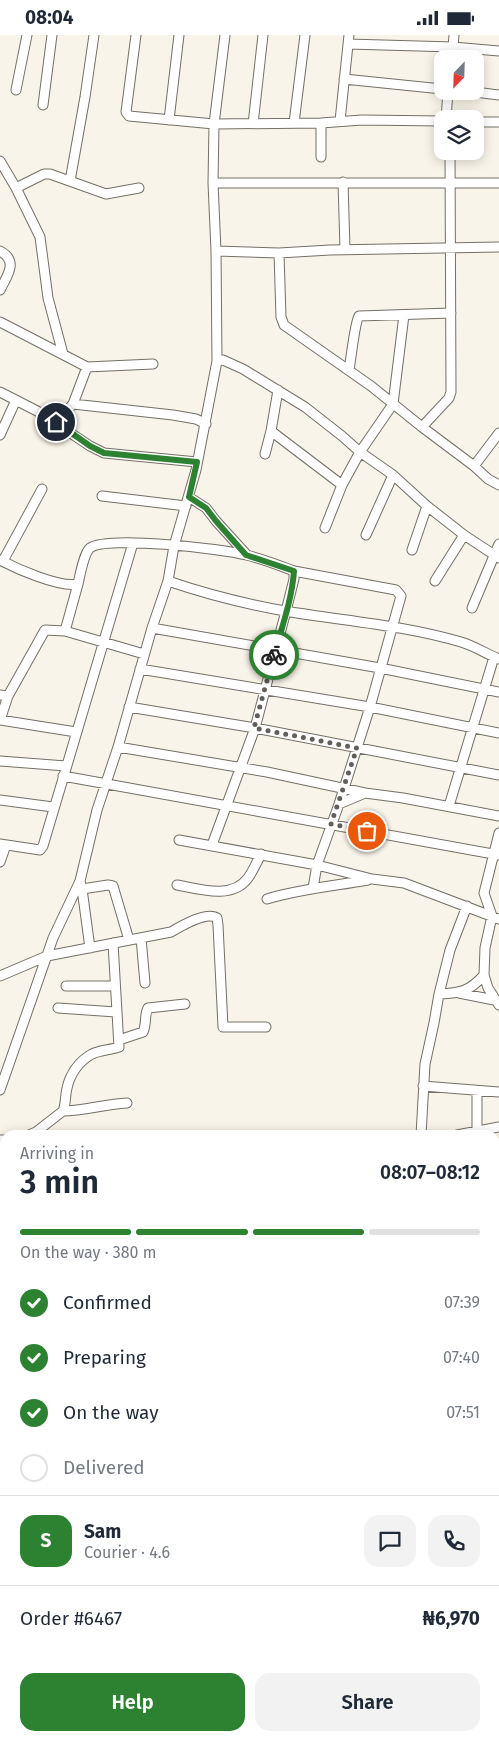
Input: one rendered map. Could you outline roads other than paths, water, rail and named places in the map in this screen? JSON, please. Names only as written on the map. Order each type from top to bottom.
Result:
[{"type":"street","points":[[16,90],[27,35]]},
{"type":"street","points":[[43,105],[52,35]]},
{"type":"street","points":[[70,181],[94,35]]},
{"type":"street","points":[[136,35],[126,114],[133,117],[214,124],[253,125],[362,120],[434,121]]},
{"type":"street","points":[[169,120],[179,35]]},
{"type":"street","points":[[0,1088],[53,938],[81,885],[97,810],[168,581],[174,546],[188,501],[206,422],[217,361],[213,183],[214,124],[225,35]]},
{"type":"street","points":[[253,125],[263,35]]},
{"type":"street","points":[[294,123],[305,35]]},
{"type":"street","points":[[453,50],[454,35]]},
{"type":"street","points":[[340,121],[349,39],[499,51]]},
{"type":"street","points":[[344,79],[434,88]]},
{"type":"street","points":[[484,93],[499,95]]},
{"type":"street","points":[[484,122],[499,122]]},
{"type":"street","points":[[320,157],[321,123]]},
{"type":"street","points":[[422,427],[449,398],[451,392],[450,160]]},
{"type":"street","points":[[0,161],[16,188],[40,237],[48,298],[63,354]]},
{"type":"street","points":[[16,188],[44,174],[50,174],[106,194],[139,188]]},
{"type":"street","points":[[213,183],[450,181],[499,183]]},
{"type":"street","points":[[343,182],[345,249]]},
{"type":"street","points":[[216,251],[279,253],[345,249],[499,247]]},
{"type":"street","points":[[0,251],[6,254],[10,262],[10,269],[0,290]]},
{"type":"street","points":[[279,253],[281,317],[284,325],[304,341],[349,369],[474,466],[488,479],[499,485]]},
{"type":"street","points":[[349,369],[355,339],[356,321],[359,316],[451,313]]},
{"type":"street","points":[[325,528],[342,485],[360,452],[393,404],[404,315]]},
{"type":"street","points":[[0,322],[87,367],[153,364]]},
{"type":"street","points":[[217,361],[223,360],[243,369],[306,407],[360,452],[393,475],[427,506],[464,535],[497,557]]},
{"type":"street","points":[[56,422],[73,404],[87,367]]},
{"type":"street","points":[[265,454],[278,390]]},
{"type":"street","points":[[0,392],[39,412],[90,446],[104,453],[197,462]]},
{"type":"street","points":[[0,435],[16,400]]},
{"type":"street","points":[[73,404],[173,415],[206,422]]},
{"type":"street","points":[[271,431],[342,485]]},
{"type":"street","points":[[474,466],[499,433]]},
{"type":"street","points":[[366,535],[393,475]]},
{"type":"street","points":[[42,489],[2,561],[49,580],[63,584],[78,584]]},
{"type":"street","points":[[102,496],[188,501],[206,508],[246,555]]},
{"type":"street","points":[[412,549],[427,506]]},
{"type":"street","points":[[435,581],[464,535]]},
{"type":"street","points":[[65,631],[85,555],[89,549],[101,543],[134,543],[221,549],[294,571],[396,590],[401,596],[393,627],[357,748],[317,865],[312,888]]},
{"type":"street","points":[[0,862],[3,845],[40,850],[134,543]]},
{"type":"street","points":[[472,608],[497,557],[499,544]]},
{"type":"street","points":[[212,845],[254,728],[286,611],[294,579],[294,571]]},
{"type":"street","points":[[168,581],[198,591],[286,611],[393,627],[461,642],[476,647],[496,658],[484,690],[449,806]]},
{"type":"street","points":[[152,628],[380,668],[499,692]]},
{"type":"street","points":[[76,732],[0,720],[4,695],[45,630],[65,631],[144,654]]},
{"type":"street","points":[[140,669],[370,707],[499,733]]},
{"type":"street","points":[[129,707],[254,728],[499,775]]},
{"type":"street","points":[[118,747],[240,767],[365,793],[499,816]]},
{"type":"street","points":[[0,761],[66,766]]},
{"type":"street","points":[[62,776],[496,855]]},
{"type":"street","points":[[339,804],[365,793]]},
{"type":"street","points":[[0,801],[53,807]]},
{"type":"street","points":[[497,1003],[488,988],[484,975],[485,948],[496,917],[484,893],[496,855],[499,833]]},
{"type":"street","points":[[179,840],[317,865],[372,879],[404,883],[496,917]]},
{"type":"street","points":[[177,885],[223,891],[237,888],[247,880],[261,854]]},
{"type":"street","points":[[267,899],[312,888],[372,879]]},
{"type":"street","points":[[81,885],[113,886],[130,940]]},
{"type":"street","points":[[81,885],[90,948]]},
{"type":"street","points":[[421,1130],[425,1064],[439,994],[450,950],[467,906]]},
{"type":"street","points":[[0,976],[47,956],[171,932],[182,925],[208,915],[213,915],[217,918],[223,1027],[266,1027]]},
{"type":"street","points":[[141,938],[145,983]]},
{"type":"street","points":[[38,1130],[62,1111],[65,1106],[67,1087],[74,1069],[93,1053],[119,1047],[113,943]]},
{"type":"street","points":[[459,993],[469,989],[484,975]]},
{"type":"street","points":[[66,985],[115,985]]},
{"type":"street","points":[[439,994],[459,993],[497,1003]]},
{"type":"street","points":[[119,1041],[143,1032],[148,1008],[185,1005]]},
{"type":"street","points":[[58,1009],[116,1013]]},
{"type":"street","points":[[423,1086],[499,1092]]},
{"type":"street","points":[[477,1091],[477,1130]]},
{"type":"street","points":[[62,1111],[75,1111],[127,1103]]},
{"type":"street","points":[[482,1130],[499,1127]]}]
